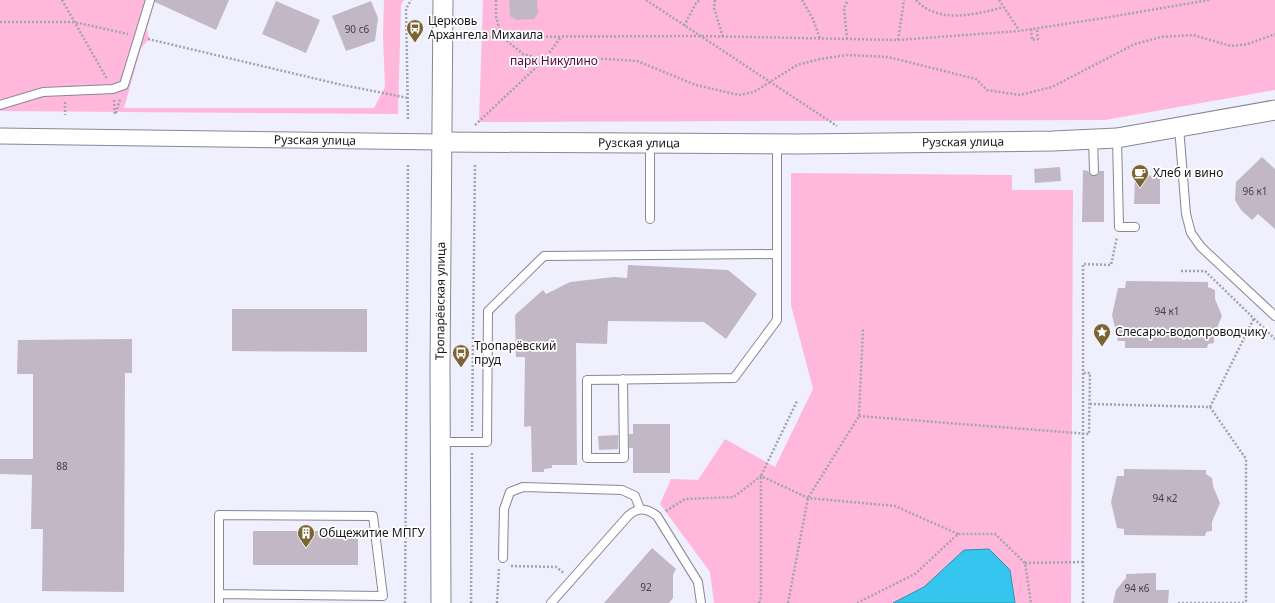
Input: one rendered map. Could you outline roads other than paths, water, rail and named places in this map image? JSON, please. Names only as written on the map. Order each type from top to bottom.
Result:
[{"type":"street","name":"Тропарёвская улица","points":[[441,603],[443,0]]},
{"type":"street","name":"Рузская улица","points":[[0,136],[442,142],[777,144],[1093,139],[1117,138],[1275,110]]},
{"type":"lane","points":[[0,105],[43,92],[113,89],[124,85],[150,0]]},
{"type":"lane","points":[[1179,127],[1186,214],[1191,233],[1201,247],[1275,316]]},
{"type":"lane","points":[[1117,138],[1119,228],[1135,227]]},
{"type":"lane","points":[[1093,139],[1094,171]]},
{"type":"lane","points":[[650,143],[650,219]]},
{"type":"lane","points":[[623,379],[624,458],[587,458],[587,380],[623,379],[734,378],[777,320],[777,144]]},
{"type":"lane","points":[[441,442],[487,442],[488,311],[544,256],[777,254]]},
{"type":"lane","points":[[503,558],[504,509],[510,492],[523,488],[622,490],[635,496],[640,509]]},
{"type":"lane","points":[[551,603],[628,516],[633,511],[640,509],[650,510],[657,516],[698,582],[699,602]]},
{"type":"lane","points":[[219,594],[383,596],[373,516],[219,515],[219,594],[219,603]]},
{"type":"water","points":[[989,549],[1010,570],[1015,603],[893,603],[924,587],[964,550]]},
{"type":"place","name":"Церковь Архангела Михаила","points":[[415,43]]},
{"type":"place","name":"Хлеб и вино","points":[[1140,188]]},
{"type":"place","name":"Слесарю-водопроводчику","points":[[1102,347]]},
{"type":"place","name":"Тропарёвский пруд","points":[[461,368]]},
{"type":"place","name":"Общежитие МПГУ","points":[[306,548]]},
{"type":"park label","name":"парк Никулино","points":[[554,61]]}]
